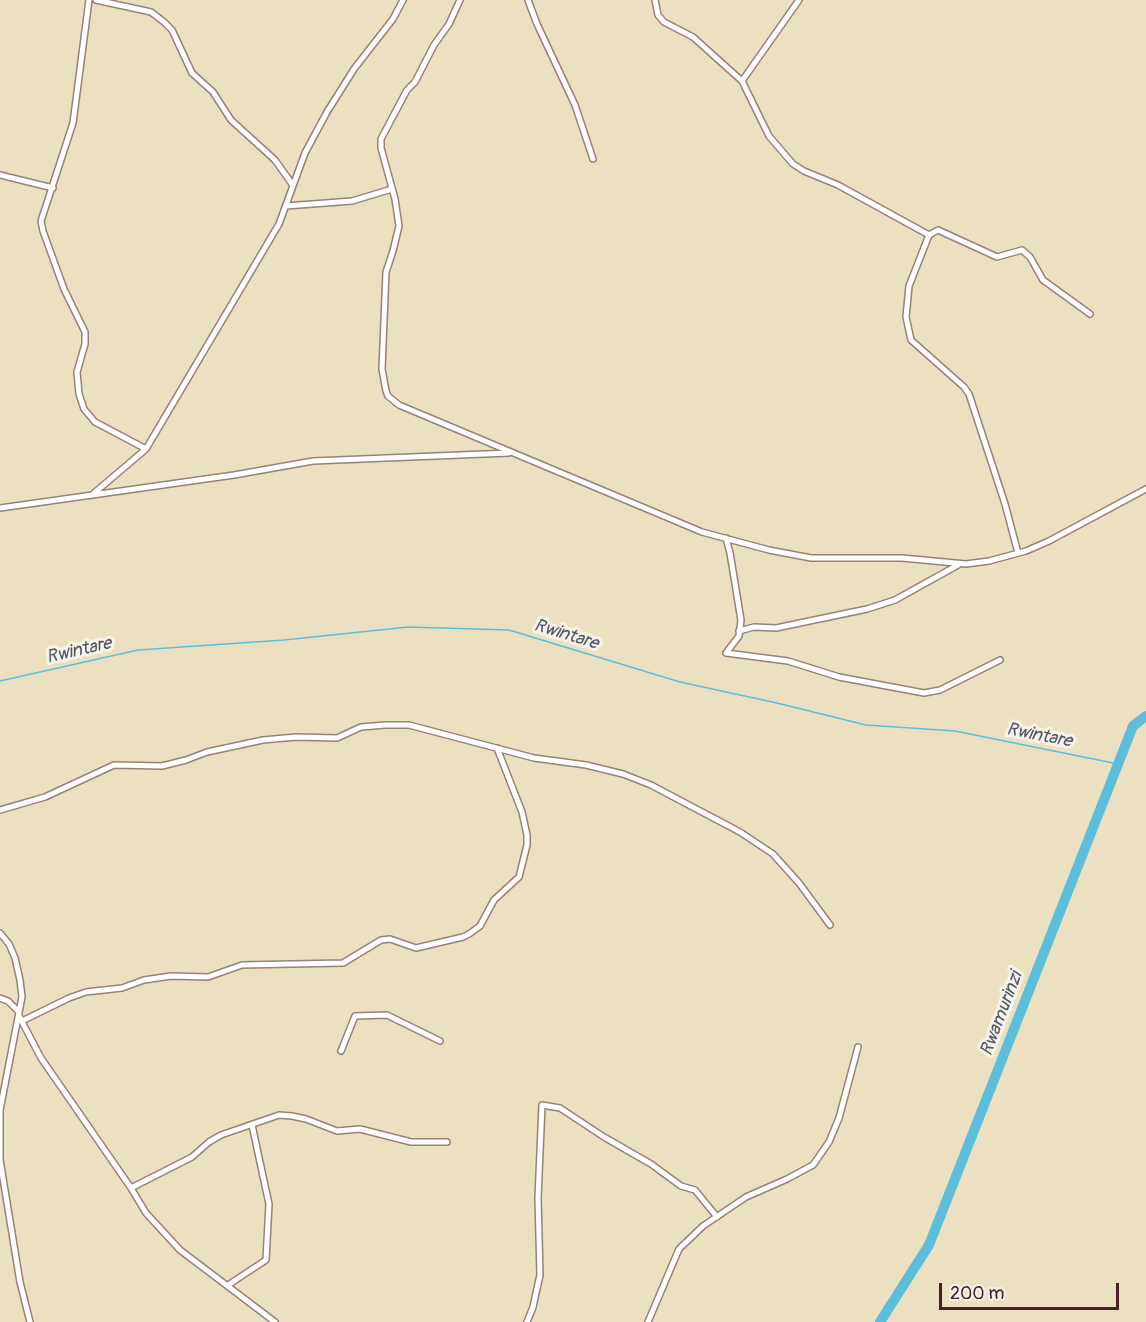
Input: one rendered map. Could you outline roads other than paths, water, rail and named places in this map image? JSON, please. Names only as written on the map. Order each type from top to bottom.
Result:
[{"type":"street","points":[[89,0],[73,123],[41,221],[64,289],[85,332],[85,344],[77,372],[79,394],[84,409],[95,422],[146,449]]},
{"type":"street","points":[[96,0],[151,12],[164,22],[172,30],[192,73],[213,92],[231,120],[275,160],[292,184]]},
{"type":"street","points":[[93,494],[146,449],[279,224],[305,153],[327,112],[354,69],[393,19],[402,0]]},
{"type":"street","points":[[460,0],[383,132],[381,148],[399,226],[386,272],[384,290],[382,369],[388,396],[408,410],[702,532],[811,558],[902,558],[961,564],[989,561],[1018,553],[1074,529],[1146,489]]},
{"type":"street","points":[[528,0],[575,105],[593,159]]},
{"type":"street","points":[[654,0],[658,15],[664,22],[693,38],[742,81],[769,136],[793,164],[838,185],[929,235]]},
{"type":"street","points":[[742,81],[799,0]]},
{"type":"street","points":[[0,175],[53,188]]},
{"type":"street","points":[[286,206],[352,201],[392,189]]},
{"type":"street","points":[[1018,553],[1005,504],[969,394],[911,340],[906,317],[909,286],[929,235],[934,231],[947,233],[997,257],[1022,250],[1030,257],[1043,280],[1090,314]]},
{"type":"street","points":[[0,508],[234,475],[313,461],[511,453]]},
{"type":"street","points":[[726,538],[741,620],[738,636],[726,653],[788,662],[839,677],[924,693],[940,690],[1000,660]]},
{"type":"street","points":[[739,631],[754,627],[776,628],[876,606],[895,600],[961,564]]},
{"type":"street","points":[[0,810],[45,797],[114,765],[169,764],[207,752],[263,740],[296,737],[337,738],[361,727],[409,725],[534,758],[586,765],[623,774],[668,793],[740,832],[773,854],[799,883],[830,925]]},
{"type":"street","points":[[20,1016],[97,989],[122,988],[144,980],[171,976],[208,977],[242,965],[343,963],[381,940],[390,939],[416,948],[469,934],[480,926],[494,900],[519,877],[527,845],[522,812],[496,748]]},
{"type":"street","points":[[0,933],[9,944],[15,958],[21,988],[20,1016],[0,1110],[0,1160],[20,1282],[30,1322]]},
{"type":"street","points":[[0,998],[8,1001],[20,1016],[41,1059],[146,1213],[172,1243],[275,1322]]},
{"type":"street","points":[[341,1051],[355,1016],[387,1015],[440,1041]]},
{"type":"street","points":[[648,1322],[679,1250],[703,1226],[746,1197],[813,1165],[829,1142],[839,1118],[858,1047]]},
{"type":"street","points":[[527,1322],[540,1275],[538,1198],[542,1105],[560,1108],[651,1164],[681,1186],[695,1190],[717,1217]]},
{"type":"street","points":[[131,1188],[192,1157],[221,1135],[279,1115],[292,1116],[337,1131],[360,1129],[411,1142],[447,1142]]},
{"type":"street","points":[[228,1285],[266,1260],[269,1204],[252,1125]]},
{"type":"waterway","name":"Rwintare","points":[[0,681],[138,650],[284,640],[408,627],[509,630],[680,682],[866,725],[955,731],[1118,764]]},
{"type":"waterway","name":"Rwamurinzi","points":[[880,1322],[929,1245],[1133,726],[1146,716]]}]
